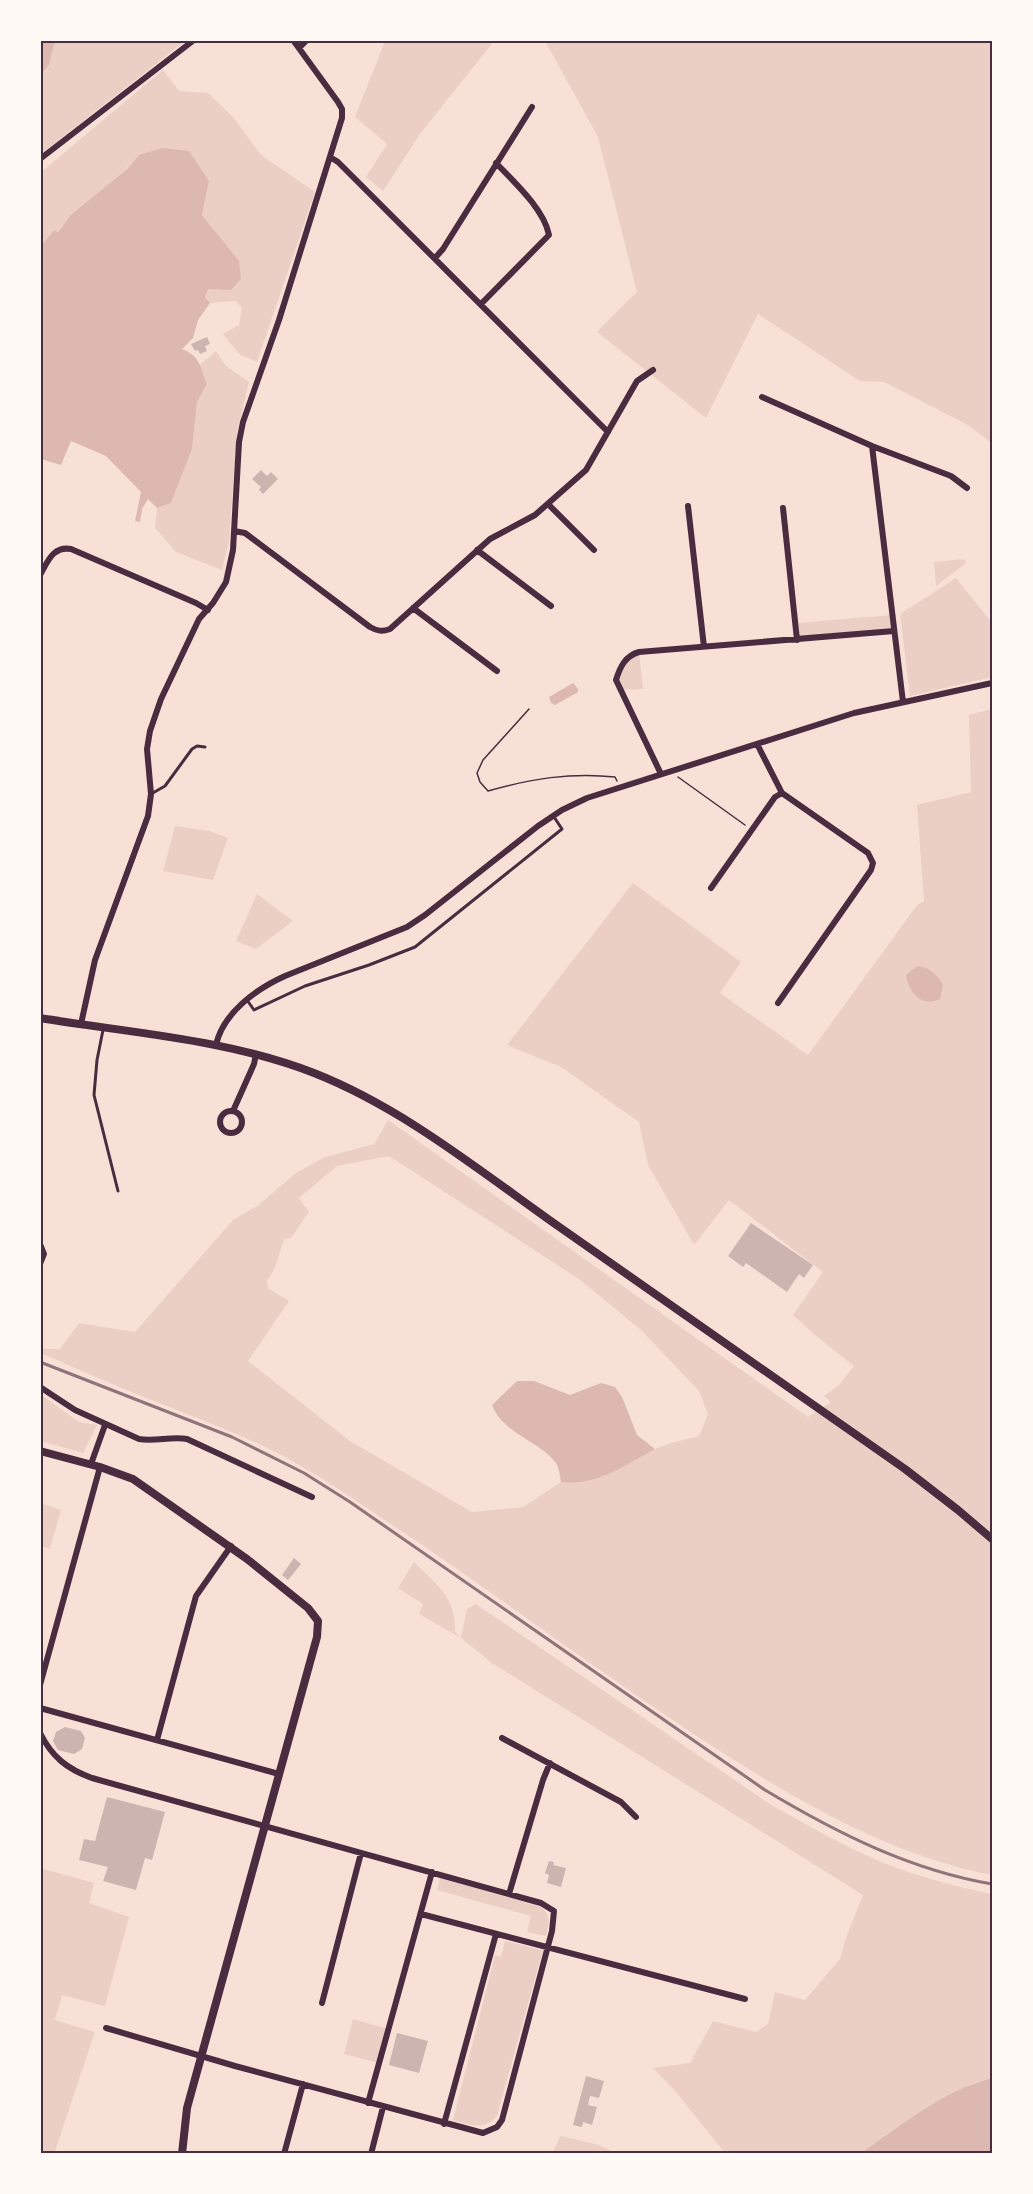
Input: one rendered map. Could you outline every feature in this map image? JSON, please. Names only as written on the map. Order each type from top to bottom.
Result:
[{"type":"street","points":[[40,159],[194,40]]},
{"type":"street","points":[[81,1024],[95,960],[148,816],[151,794],[147,749],[152,723],[196,624],[226,582],[233,550],[239,442],[243,422],[275,331],[342,118],[342,109],[293,40]]},
{"type":"street","points":[[299,48],[307,40]]},
{"type":"street","points":[[435,258],[443,249],[532,107]]},
{"type":"street","points":[[330,157],[338,162],[608,432]]},
{"type":"street","points":[[481,304],[549,235],[547,224],[527,197],[496,163]]},
{"type":"street","points":[[234,531],[244,533],[375,630],[390,629],[477,550],[497,534],[536,515],[589,466],[637,381],[653,370]]},
{"type":"street","points":[[762,398],[872,446],[951,476],[967,488]]},
{"type":"street","points":[[872,446],[903,702]]},
{"type":"street","points":[[548,504],[594,550]]},
{"type":"street","points":[[688,506],[704,647]]},
{"type":"street","points":[[783,508],[797,640]]},
{"type":"street","points":[[40,575],[49,558],[56,551],[63,548],[71,549],[208,610]]},
{"type":"street","points":[[477,550],[551,606]]},
{"type":"street","points":[[413,608],[497,671]]},
{"type":"street","points":[[660,774],[616,680],[630,655],[639,652],[894,631]]},
{"type":"street","points":[[216,1045],[221,1029],[246,1000],[275,981],[407,927],[553,816],[587,798],[854,713],[993,683]]},
{"type":"street","points":[[757,744],[782,793],[868,854],[873,863],[871,870],[778,1003]]},
{"type":"street","points":[[711,888],[775,797],[782,793]]},
{"type":"street","points":[[40,1018],[216,1045],[256,1054],[335,1082],[375,1101],[411,1123],[905,1469],[993,1539]]},
{"type":"street","points":[[233,1111],[254,1064],[256,1054]]},
{"type":"street","points":[[40,1244],[44,1254],[40,1264]]},
{"type":"street","points":[[40,1388],[75,1410],[105,1425],[148,1441],[170,1438],[187,1439],[312,1497]]},
{"type":"street","points":[[91,1464],[105,1425]]},
{"type":"street","points":[[40,1451],[91,1464],[133,1479],[231,1546],[308,1608],[318,1621],[317,1637],[187,2108],[182,2154]]},
{"type":"street","points":[[40,1685],[100,1467]]},
{"type":"street","points":[[157,1740],[196,1596],[231,1546]]},
{"type":"street","points":[[40,1708],[279,1774]]},
{"type":"street","points":[[40,1733],[54,1756],[77,1773],[541,1903],[554,1911],[548,1947],[502,2120],[497,2127],[483,2133],[368,2103],[106,2028]]},
{"type":"street","points":[[502,1738],[621,1802],[636,1817]]},
{"type":"street","points":[[509,1894],[550,1763]]},
{"type":"street","points":[[322,2002],[361,1853]]},
{"type":"street","points":[[368,2103],[432,1872]]},
{"type":"street","points":[[421,1914],[745,1999]]},
{"type":"street","points":[[444,2124],[496,1934]]},
{"type":"street","points":[[284,2154],[303,2084]]},
{"type":"street","points":[[371,2154],[383,2107]]},
{"type":"lane","points":[[151,794],[165,786],[192,749],[197,746],[205,747]]},
{"type":"lane","points":[[246,1000],[254,1010],[305,986],[415,947],[562,829],[553,816]]},
{"type":"lane","points":[[104,1028],[97,1060],[94,1095],[118,1191]]},
{"type":"path","points":[[529,709],[483,760],[477,774],[480,782],[488,791],[538,778],[592,774],[615,777],[621,786]]},
{"type":"path","points":[[672,771],[753,831]]},
{"type":"shaded area","points":[[41,40],[55,41],[49,65],[41,74]]},
{"type":"shaded area","points":[[55,41],[185,41],[41,154],[41,74],[49,65]]},
{"type":"shaded area","points":[[385,41],[494,41],[420,134],[383,191],[366,177],[387,144],[355,117]]},
{"type":"shaded area","points":[[545,41],[992,41],[992,443],[968,425],[884,382],[860,381],[758,314],[706,418],[597,332],[637,292],[598,137]]},
{"type":"shaded area","points":[[163,70],[179,91],[208,93],[233,117],[261,155],[315,192],[257,362],[239,354],[223,334],[239,325],[242,307],[235,301],[210,303],[205,297],[215,231],[202,215],[209,181],[139,155],[57,232],[54,230],[41,246],[41,172]]},
{"type":"shaded area","points":[[163,148],[189,151],[209,181],[202,215],[239,261],[241,279],[231,290],[208,289],[205,297],[210,303],[198,320],[193,338],[182,349],[196,358],[207,384],[197,402],[192,449],[171,503],[157,508],[148,499],[142,509],[140,522],[135,521],[141,492],[106,456],[71,441],[61,465],[41,459],[41,246],[54,230],[58,232],[71,215],[127,169],[139,155]]},
{"type":"shaded area","points":[[216,351],[226,366],[249,382],[237,432],[229,542],[222,570],[176,552],[155,528],[157,508],[171,503],[192,449],[197,402],[207,384],[200,365]]},
{"type":"shaded area","points":[[965,559],[966,563],[936,586],[934,562]]},
{"type":"shaded area","points":[[956,578],[992,623],[992,677],[910,696],[900,614]]},
{"type":"shaded area","points":[[892,615],[894,631],[797,640],[796,623]]},
{"type":"shaded area","points":[[639,652],[643,689],[620,690],[616,680],[625,660]]},
{"type":"shaded area","points":[[573,683],[578,692],[555,705],[551,703],[549,697]]},
{"type":"shaded area","points":[[992,709],[992,1875],[912,1852],[836,1819],[799,1799],[692,1733],[424,1546],[304,1468],[246,1438],[41,1353],[41,1349],[60,1349],[79,1323],[135,1332],[233,1220],[257,1206],[296,1173],[325,1157],[374,1144],[388,1120],[808,1417],[831,1402],[824,1396],[838,1386],[854,1366],[793,1315],[823,1272],[729,1200],[695,1244],[693,1243],[648,1165],[639,1122],[561,1067],[507,1045],[633,883],[741,962],[720,993],[808,1055],[917,905],[924,901],[917,805],[971,792],[969,715]],"holes":[[[389,1156],[579,1279],[641,1330],[699,1391],[708,1414],[699,1436],[658,1448],[598,1478],[575,1483],[561,1482],[523,1507],[472,1512],[350,1441],[248,1361],[289,1301],[268,1288],[267,1280],[275,1266],[284,1239],[291,1238],[309,1212],[299,1198],[337,1166]]]},
{"type":"shaded area","points":[[175,826],[210,831],[228,838],[213,880],[163,871]]},
{"type":"shaded area","points":[[257,894],[293,921],[256,949],[236,941]]},
{"type":"shaded area","points":[[917,966],[929,970],[941,981],[943,985],[940,999],[928,1002],[913,993],[906,975]]},
{"type":"shaded area","points":[[517,1381],[534,1381],[570,1395],[601,1383],[615,1387],[622,1397],[637,1435],[655,1449],[598,1478],[574,1483],[561,1482],[556,1463],[549,1455],[504,1423],[492,1405]]},
{"type":"shaded area","points":[[40,1394],[79,1422],[97,1425],[83,1453],[41,1441]]},
{"type":"shaded area","points":[[41,1503],[61,1510],[50,1549],[41,1546]]},
{"type":"shaded area","points":[[414,1562],[444,1592],[452,1610],[455,1632],[461,1638],[419,1614],[423,1604],[398,1588]]},
{"type":"shaded area","points":[[476,1604],[773,1806],[874,1859],[940,1882],[992,1894],[992,2078],[976,2082],[941,2100],[861,2153],[725,2153],[675,2091],[653,2068],[690,2063],[713,2021],[756,2032],[768,2024],[775,1992],[805,2000],[840,1959],[863,1895],[492,1663],[461,1638],[467,1609]]},
{"type":"shaded area","points":[[40,1868],[94,1883],[89,1903],[129,1917],[105,2006],[62,1995],[55,2020],[95,2032],[54,2154],[40,2153]]},
{"type":"shaded area","points":[[440,1878],[542,1907],[547,1914],[548,1921],[546,1936],[527,1932],[531,1916],[437,1890]]},
{"type":"shaded area","points":[[505,1941],[543,1950],[497,2116],[487,2124],[470,2125],[453,2120],[495,1955],[501,1957]]},
{"type":"shaded area","points":[[353,2019],[388,2029],[379,2063],[344,2054]]},
{"type":"shaded area","points":[[992,2078],[992,2153],[861,2153],[940,2100]]},
{"type":"shaded area","points":[[560,2136],[596,2144],[616,2153],[553,2153]]},
{"type":"building","points":[[207,337],[210,344],[205,346],[207,351],[200,354],[198,350],[195,351],[191,344]]},
{"type":"building","points":[[261,470],[267,476],[271,472],[278,479],[263,494],[259,490],[261,487],[252,479]]},
{"type":"building","points":[[751,1223],[813,1265],[804,1278],[799,1274],[787,1292],[746,1263],[743,1267],[728,1256]]},
{"type":"building","points":[[294,1558],[301,1564],[288,1580],[282,1575]]},
{"type":"building","points":[[65,1727],[81,1731],[85,1738],[82,1749],[74,1754],[58,1750],[53,1741],[56,1732]]},
{"type":"building","points":[[107,1797],[165,1812],[152,1860],[145,1858],[136,1890],[103,1881],[108,1867],[79,1860],[84,1839],[95,1841]]},
{"type":"building","points":[[549,1861],[554,1862],[553,1865],[566,1868],[561,1887],[547,1883],[549,1875],[545,1873]]},
{"type":"building","points":[[397,2033],[428,2041],[419,2073],[389,2065]]},
{"type":"building","points":[[586,2076],[604,2081],[599,2098],[590,2096],[588,2105],[597,2107],[592,2125],[583,2122],[582,2127],[573,2125]]},
{"type":"railway","points":[[40,1362],[232,1437],[304,1473],[350,1502],[765,1790],[819,1821],[875,1848],[932,1869],[992,1884]]}]
